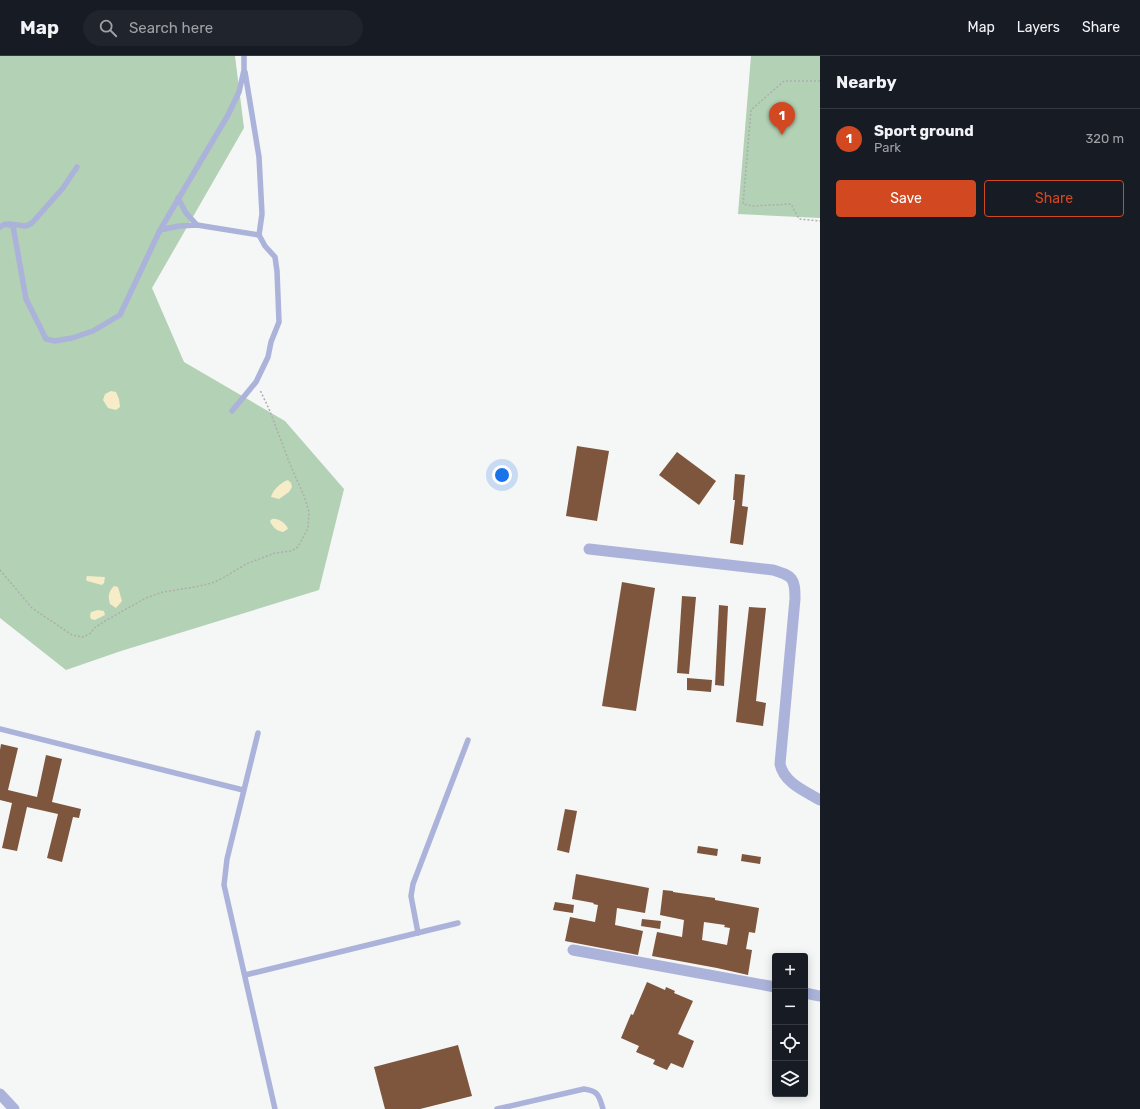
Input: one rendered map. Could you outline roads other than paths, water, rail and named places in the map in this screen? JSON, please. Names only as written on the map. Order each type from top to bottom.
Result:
[{"type":"street","points":[[589,549],[773,570],[788,575],[793,580],[795,599],[780,764],[781,770],[787,779],[820,800]]},
{"type":"street","points":[[573,950],[772,986]]},
{"type":"street","points":[[808,994],[820,996]]},
{"type":"street","points":[[0,1094],[14,1109]]},
{"type":"lane","points":[[232,411],[256,382],[268,357],[271,342],[279,322],[275,257],[265,246],[259,235],[262,214],[259,157],[244,70],[244,56]]},
{"type":"lane","points":[[9,224],[13,226],[15,231],[26,299],[46,339],[55,341],[72,338],[93,331],[120,315],[160,230],[228,115],[238,92],[244,70]]},
{"type":"lane","points":[[0,227],[5,224],[26,226],[32,223],[63,188],[77,167]]},
{"type":"lane","points":[[178,198],[186,213],[197,225]]},
{"type":"lane","points":[[160,230],[179,226],[197,225],[259,235]]},
{"type":"lane","points":[[0,729],[243,790]]},
{"type":"lane","points":[[258,733],[227,859],[224,885],[275,1109]]},
{"type":"lane","points":[[418,933],[411,896],[413,884],[468,740]]},
{"type":"lane","points":[[244,975],[458,923]]},
{"type":"lane","points":[[497,1109],[584,1089],[594,1090],[597,1093],[603,1109]]},
{"type":"place","name":"Sport ground","points":[[782,135]]}]
